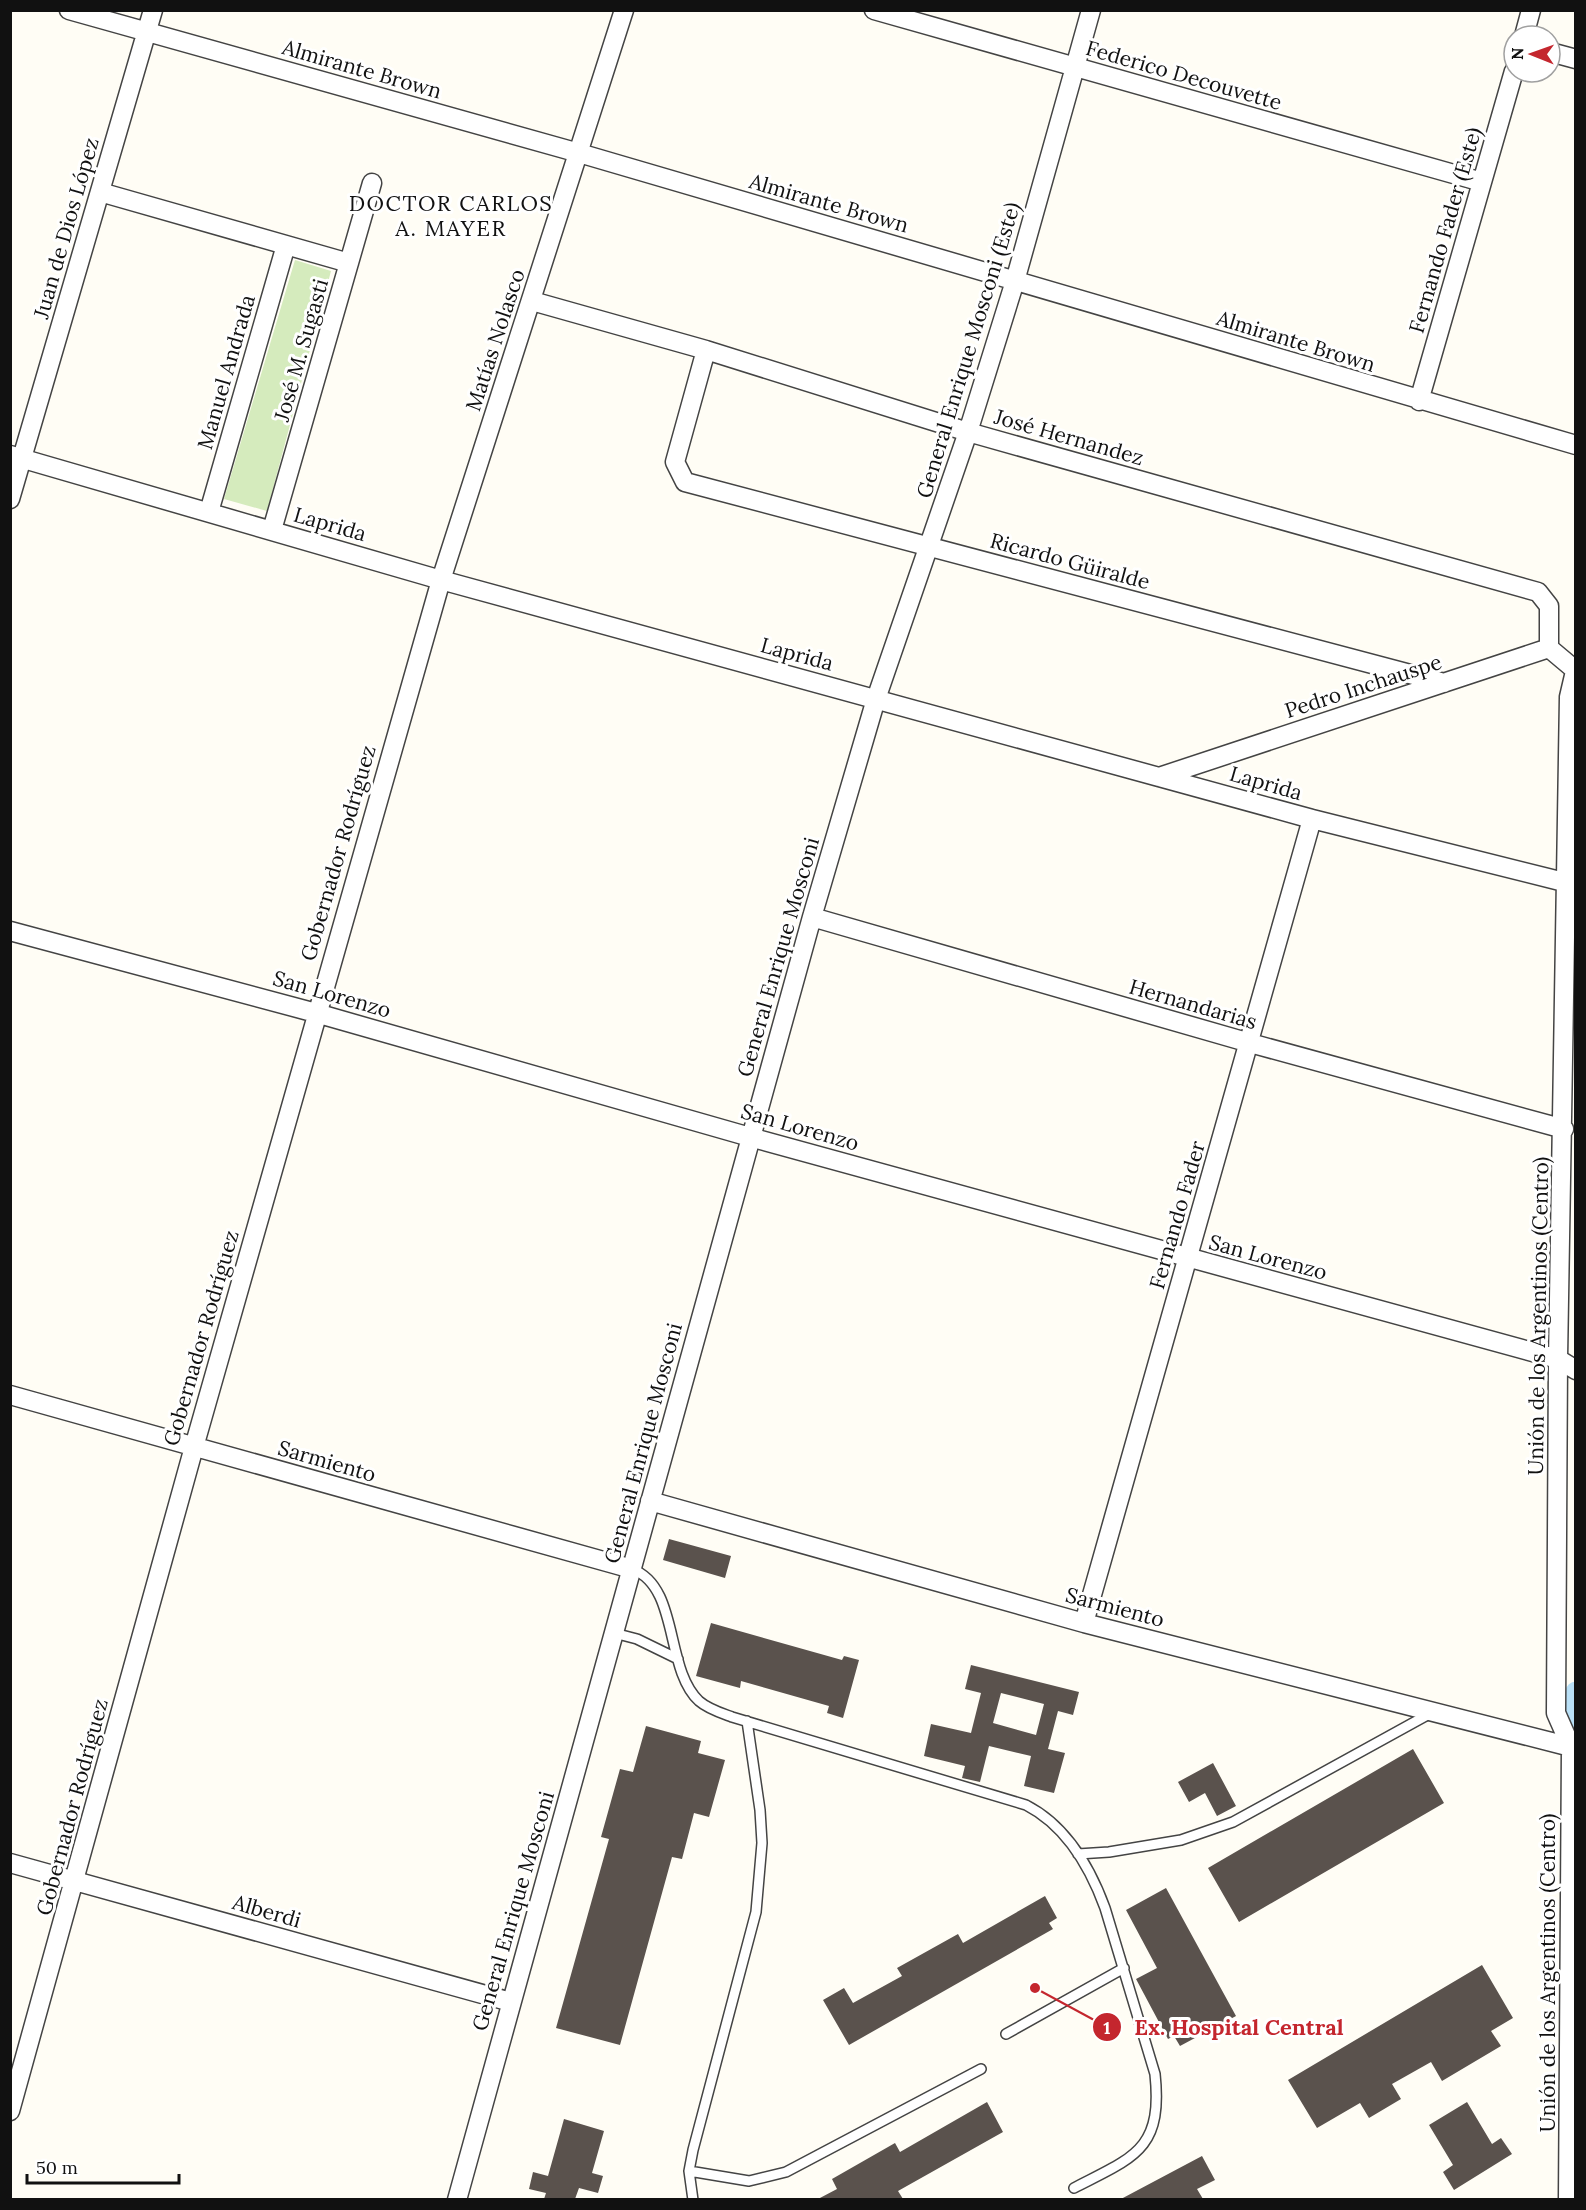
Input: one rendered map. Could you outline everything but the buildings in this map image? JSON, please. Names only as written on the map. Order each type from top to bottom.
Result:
[{"type":"street","name":"Almirante Brown","points":[[69,10],[579,153],[1575,446]]},
{"type":"street","name":"Juan de Dios López","points":[[10,499],[17,456],[100,192],[153,10]]},
{"type":"street","name":"Matías Nolasco","points":[[441,580],[624,10]]},
{"type":"street","name":"Federico Decouvette","points":[[874,10],[1482,182]]},
{"type":"street","name":"General Enrique Mosconi (Este)","points":[[876,699],[968,432],[1015,281],[1091,10]]},
{"type":"street","name":"Fernando Fader (Este)","points":[[1419,401],[1510,84]]},
{"type":"street","name":"José M. Sugasti","points":[[273,530],[372,183]]},
{"type":"street","points":[[100,192],[349,263]]},
{"type":"street","name":"Manuel Andrada","points":[[209,512],[286,245]]},
{"type":"street","name":"José Hernandez","points":[[532,302],[706,350],[968,432],[1538,592],[1549,606],[1549,648]]},
{"type":"street","name":"Ricardo Güiralde","points":[[706,350],[675,462],[685,482],[1444,683]]},
{"type":"street","name":"Laprida","points":[[17,456],[441,580],[1312,819],[1570,884]]},
{"type":"street","name":"Gobernador Rodríguez","points":[[10,2111],[316,1013],[441,580]]},
{"type":"street","points":[[1549,648],[1575,668]]},
{"type":"street","name":"Pedro Inchauspe","points":[[1159,777],[1549,648]]},
{"type":"street","name":"Unión de los Argentinos (Centro)","points":[[1568,2199],[1572,2054],[1573,1745],[1556,1713],[1557,1359],[1570,884],[1569,697],[1575,668]]},
{"type":"street","name":"General Enrique Mosconi","points":[[457,2199],[750,1137],[876,699]]},
{"type":"street","name":"Fernando Fader","points":[[1084,1623],[1312,819]]},
{"type":"street","name":"Hernandarias","points":[[812,916],[1250,1043],[1564,1129]]},
{"type":"street","name":"San Lorenzo","points":[[10,931],[316,1013],[750,1137],[1557,1359],[1575,1371]]},
{"type":"street","name":"Sarmiento","points":[[10,1395],[632,1569]]},
{"type":"street","name":"Sarmiento","points":[[650,1501],[1084,1623],[1573,1745]]},
{"type":"street","name":"Alberdi","points":[[10,1863],[511,2002]]},
{"type":"lane","points":[[632,1569],[644,1574],[653,1584],[665,1611],[678,1659],[690,1691],[701,1703],[747,1721],[1026,1805],[1044,1814],[1078,1854],[1098,1888],[1124,1968],[1155,2074],[1158,2103],[1153,2131],[1135,2154],[1074,2188]]},
{"type":"lane","points":[[614,1633],[637,1639],[678,1659]]},
{"type":"lane","points":[[1078,1854],[1181,1840],[1233,1822],[1434,1712]]},
{"type":"lane","points":[[693,2199],[689,2171],[756,1912],[762,1843],[758,1788],[747,1721]]},
{"type":"lane","points":[[1006,2034],[1124,1968]]},
{"type":"lane","points":[[689,2171],[749,2181],[786,2172],[981,2069]]},
{"type":"green space","points":[[295,260],[331,271],[267,511],[224,499]]},
{"type":"waterway","points":[[1575,1724],[1576,1692]]},
{"type":"place","name":"Ex. Hospital Central","points":[[1035,1988]]},
{"type":"district","name":"DOCTOR CARLOS A. MAYER","points":[[451,216]]}]
